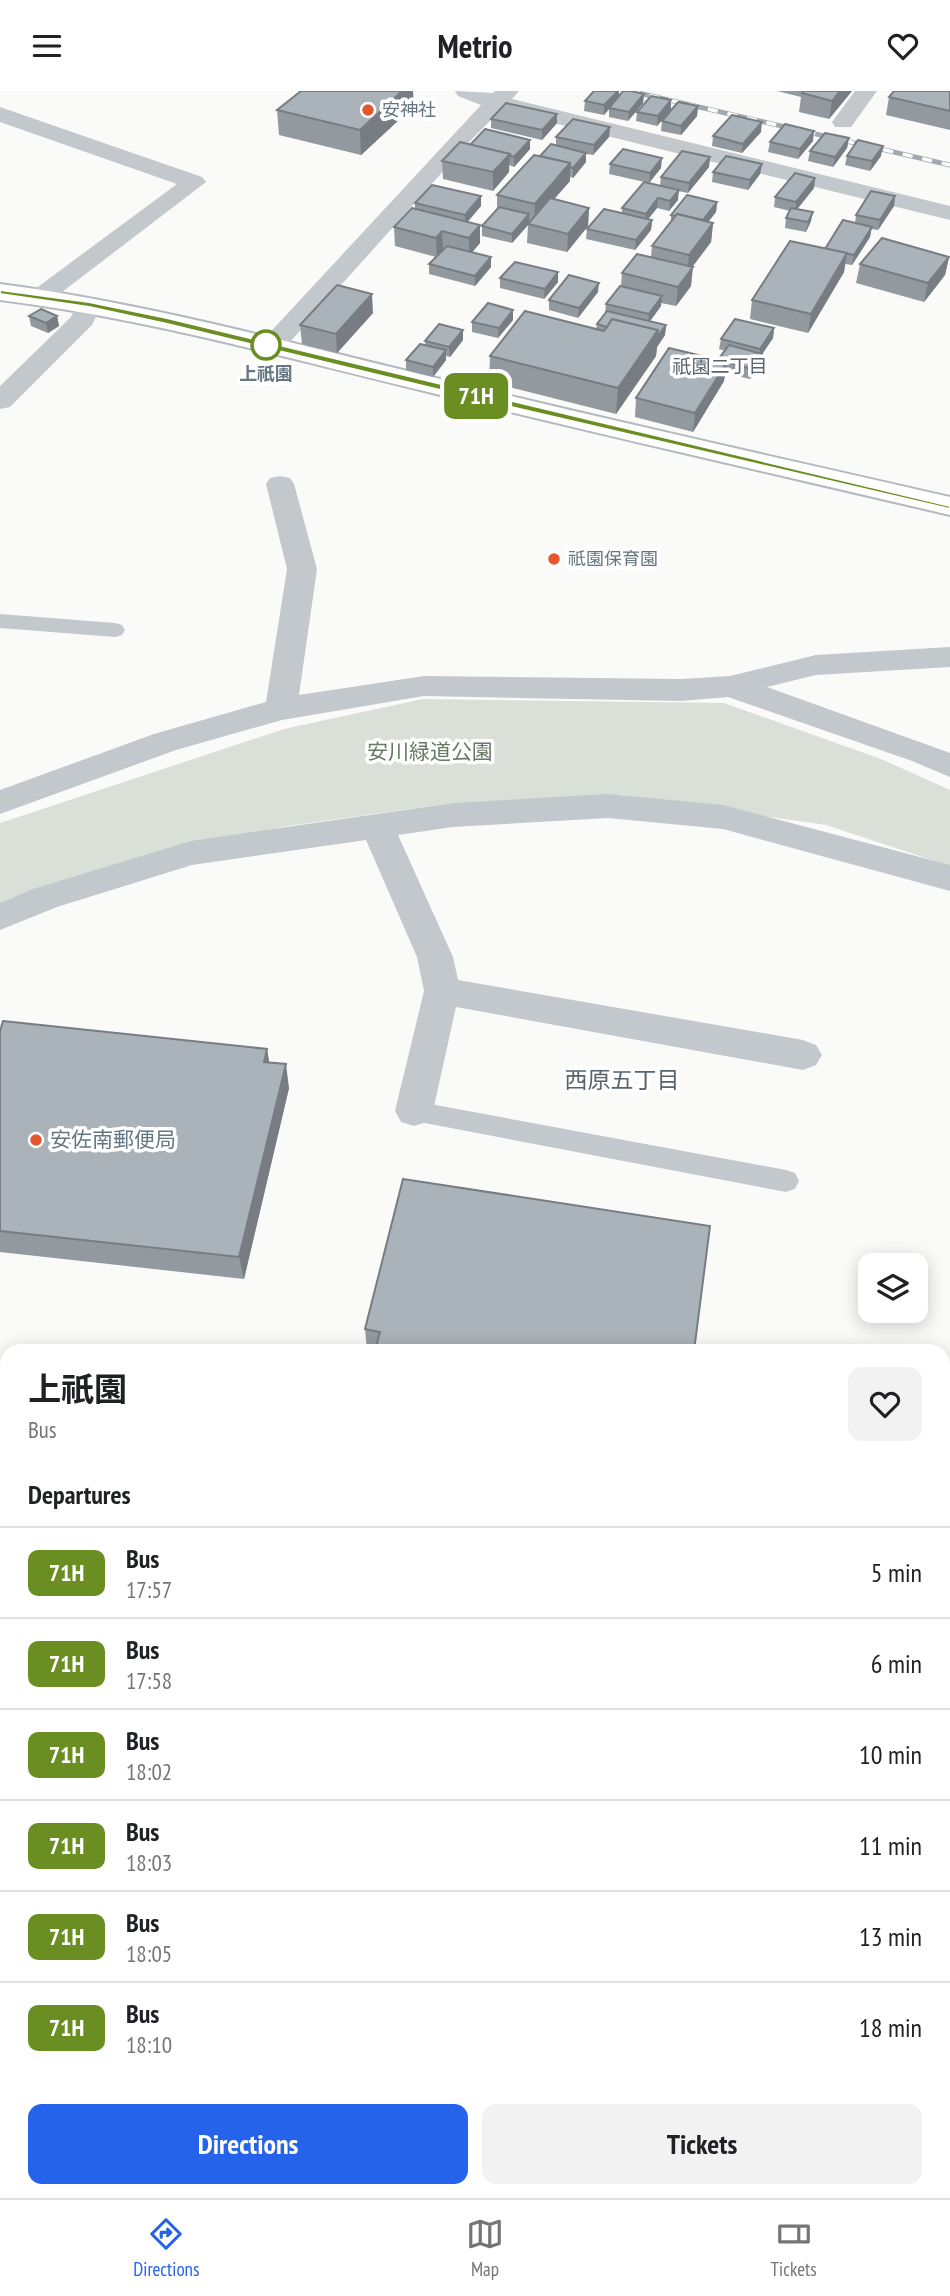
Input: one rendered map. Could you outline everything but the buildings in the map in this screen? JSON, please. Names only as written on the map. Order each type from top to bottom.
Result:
[{"type":"main road","points":[[0,292],[89,305],[272,346],[950,506]]},
{"type":"street","points":[[466,91],[501,96],[950,213]]},
{"type":"street","points":[[843,122],[866,91]]},
{"type":"street","points":[[272,346],[355,252],[501,96]]},
{"type":"street","points":[[0,114],[194,181],[40,297]]},
{"type":"street","points":[[0,401],[83,320],[89,305]]},
{"type":"street","points":[[280,484],[302,569],[281,709]]},
{"type":"street","points":[[0,802],[165,742],[281,709],[424,687],[681,690],[730,686],[816,665],[950,657]]},
{"type":"street","points":[[730,686],[923,753],[950,766]]},
{"type":"street","points":[[0,917],[45,898],[191,853],[453,815],[608,806],[723,817],[950,878]]},
{"type":"street","points":[[377,826],[435,957],[442,991],[414,1111]]},
{"type":"street","points":[[442,991],[803,1055]]},
{"type":"lane","points":[[0,621],[115,629]]},
{"type":"lane","points":[[414,1111],[786,1181]]},
{"type":"green space","name":"安川緑道公園","points":[[423,699],[724,703],[881,759],[950,790],[950,866],[826,825],[620,795],[452,803],[281,827],[92,874],[0,908],[0,823],[284,729]]},
{"type":"railway","points":[[630,91],[950,165]]},
{"type":"bus line","name":"71H","points":[[0,292],[89,305],[167,321],[502,403],[950,506]]},
{"type":"place","name":"安神社","points":[[368,110]]},
{"type":"place","name":"上祇園","points":[[266,345]]},
{"type":"place","name":"祇園保育園","points":[[554,559]]},
{"type":"place","name":"安佐南郵便局","points":[[36,1140]]},
{"type":"district","name":"祇園二丁目","points":[[720,366]]},
{"type":"district","name":"西原五丁目","points":[[622,1080]]}]
